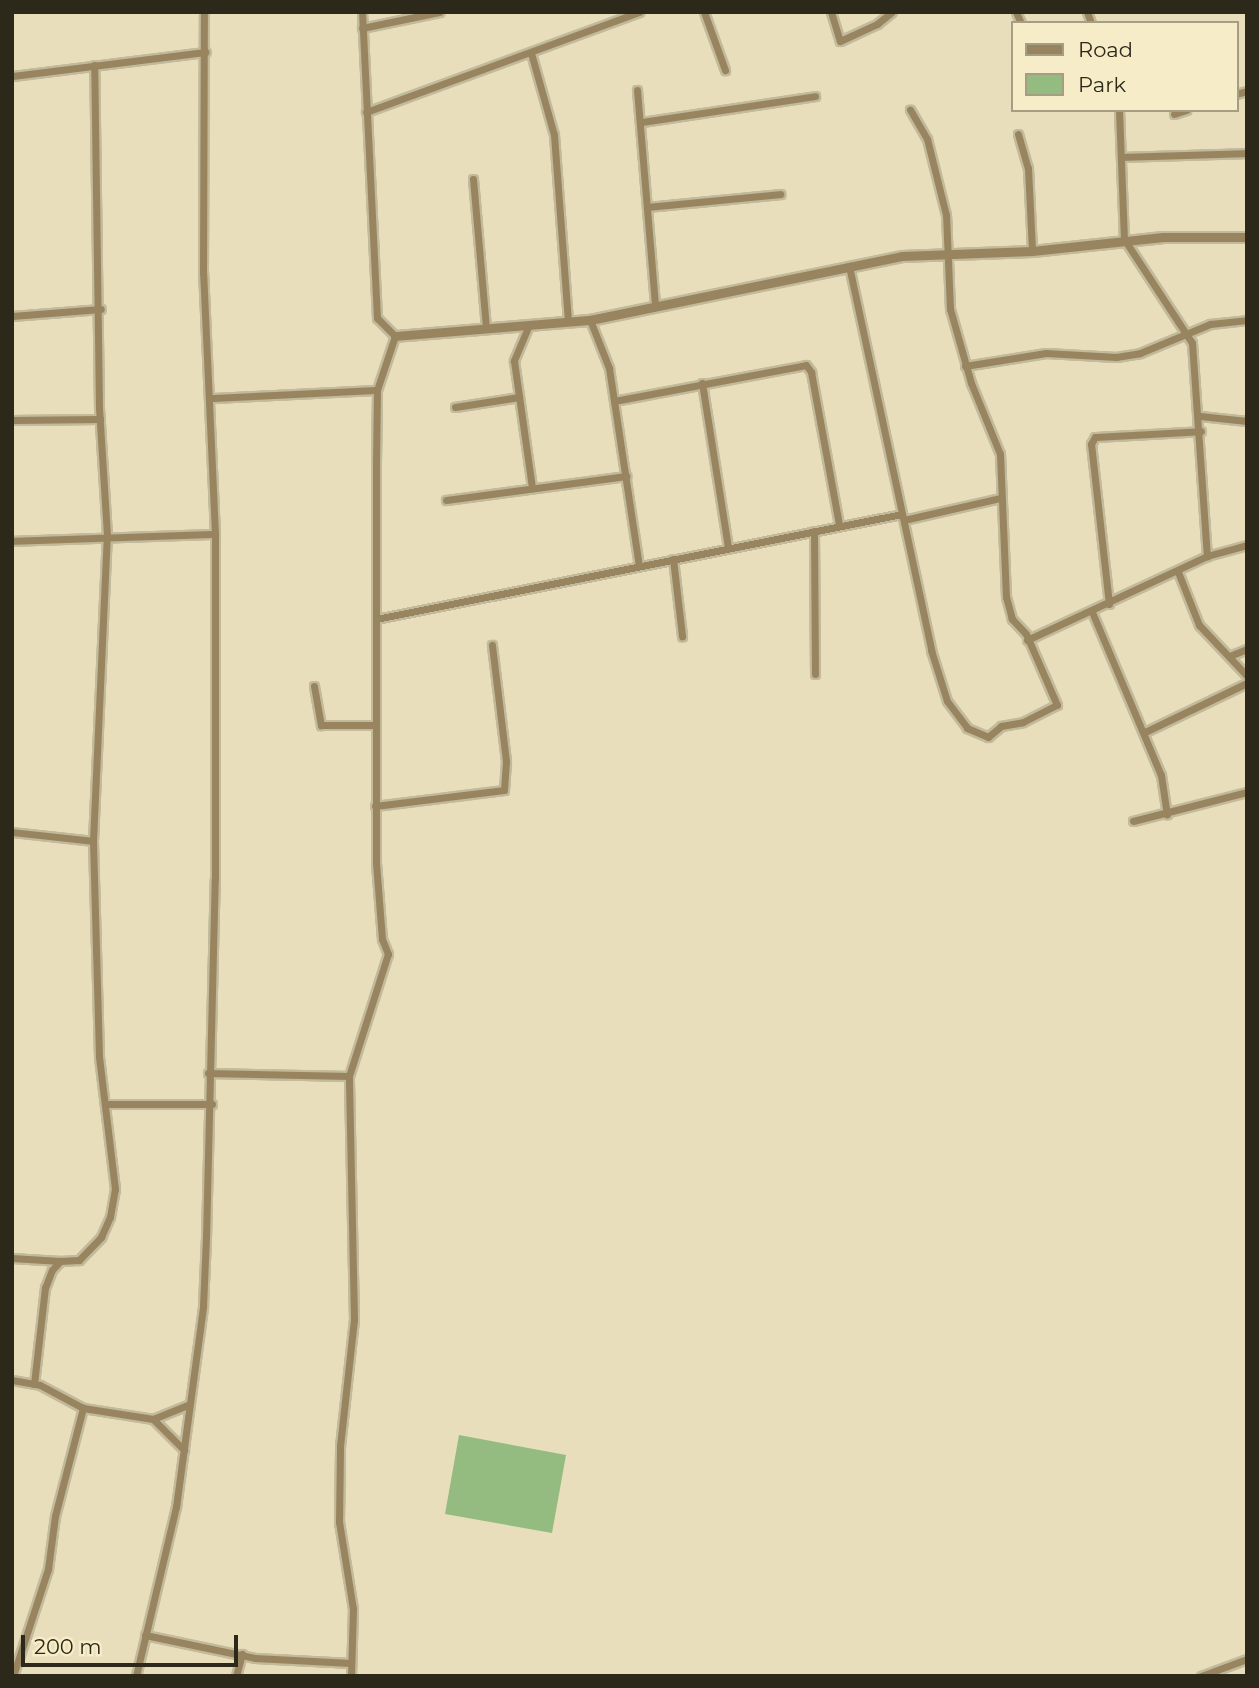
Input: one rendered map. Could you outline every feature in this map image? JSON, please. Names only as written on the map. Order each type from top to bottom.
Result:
[{"type":"street","points":[[136,1676],[165,1558],[184,1450],[203,1306],[212,1104],[208,1073],[215,879],[215,534],[212,398],[203,273],[206,51],[204,12]]},
{"type":"street","points":[[362,12],[377,318],[395,336]]},
{"type":"street","points":[[362,28],[439,12]]},
{"type":"street","points":[[366,112],[639,12]]},
{"type":"street","points":[[704,12],[725,70]]},
{"type":"street","points":[[831,12],[840,41],[877,24],[892,12]]},
{"type":"street","points":[[12,76],[206,51]]},
{"type":"street","points":[[531,53],[554,135],[568,320]]},
{"type":"street","points":[[12,1258],[79,1261],[101,1237],[110,1217],[115,1189],[108,1104],[99,1056],[93,841],[107,535],[100,419],[94,65]]},
{"type":"street","points":[[637,90],[642,122],[655,306]]},
{"type":"street","points":[[642,122],[815,96]]},
{"type":"street","points":[[849,266],[931,650],[947,701],[967,728],[988,737],[1001,726],[1010,727],[1057,705],[1027,640],[1012,619],[1006,597],[1000,454],[965,366],[950,309],[946,215],[932,157],[910,108]]},
{"type":"street","points":[[1119,112],[1123,157],[1124,239],[1154,291],[1192,343],[1200,416],[1208,556]]},
{"type":"street","points":[[1174,114],[1180,112]]},
{"type":"street","points":[[1018,134],[1028,168],[1032,251]]},
{"type":"street","points":[[1123,157],[1247,153]]},
{"type":"street","points":[[473,179],[486,327]]},
{"type":"street","points":[[648,207],[780,194]]},
{"type":"street","points":[[395,336],[590,320],[849,266],[947,252],[1032,251],[1124,239],[1247,237]]},
{"type":"street","points":[[12,316],[100,309]]},
{"type":"street","points":[[590,320],[609,368],[639,566]]},
{"type":"street","points":[[965,366],[1046,353],[1116,357],[1140,353],[1210,324],[1247,320]]},
{"type":"street","points":[[530,325],[514,361],[532,487]]},
{"type":"street","points":[[351,1676],[351,1582],[339,1522],[340,1446],[354,1320],[349,1076],[388,954],[379,913],[375,806],[377,390],[395,336]]},
{"type":"street","points":[[614,401],[806,365],[811,372],[839,525]]},
{"type":"street","points":[[702,383],[728,548]]},
{"type":"street","points":[[212,398],[377,390]]},
{"type":"street","points":[[456,407],[519,397]]},
{"type":"street","points":[[1200,416],[1247,421]]},
{"type":"street","points":[[12,420],[100,419]]},
{"type":"street","points":[[1109,604],[1091,444],[1094,437],[1201,431]]},
{"type":"street","points":[[446,500],[626,476]]},
{"type":"street","points":[[376,619],[839,525],[903,517],[1000,498]]},
{"type":"street","points":[[814,531],[815,674]]},
{"type":"street","points":[[12,541],[107,535],[215,534]]},
{"type":"street","points":[[1027,640],[1093,612],[1208,556],[1247,545]]},
{"type":"street","points":[[673,559],[681,636]]},
{"type":"street","points":[[1178,572],[1199,625],[1232,655],[1247,676]]},
{"type":"street","points":[[1093,612],[1161,775],[1167,815]]},
{"type":"street","points":[[375,806],[504,790],[506,761],[492,646]]},
{"type":"street","points":[[1232,655],[1247,649]]},
{"type":"street","points":[[1145,732],[1247,683]]},
{"type":"street","points":[[314,686],[321,725],[376,725]]},
{"type":"street","points":[[1133,821],[1167,815],[1247,792]]},
{"type":"street","points":[[12,832],[93,841]]},
{"type":"street","points":[[208,1073],[349,1076]]},
{"type":"street","points":[[108,1104],[212,1104]]},
{"type":"street","points":[[34,1384],[45,1288],[60,1261]]},
{"type":"street","points":[[12,1380],[34,1384],[83,1408],[153,1419],[188,1405]]},
{"type":"street","points":[[13,1676],[48,1569],[55,1516],[83,1408]]},
{"type":"street","points":[[153,1419],[184,1450]]},
{"type":"street","points":[[145,1635],[266,1660],[352,1663]]},
{"type":"street","points":[[236,1676],[242,1654]]},
{"type":"street","points":[[1201,1676],[1247,1659]]},
{"type":"green space","points":[[459,1435],[566,1455],[552,1533],[445,1514]]}]
